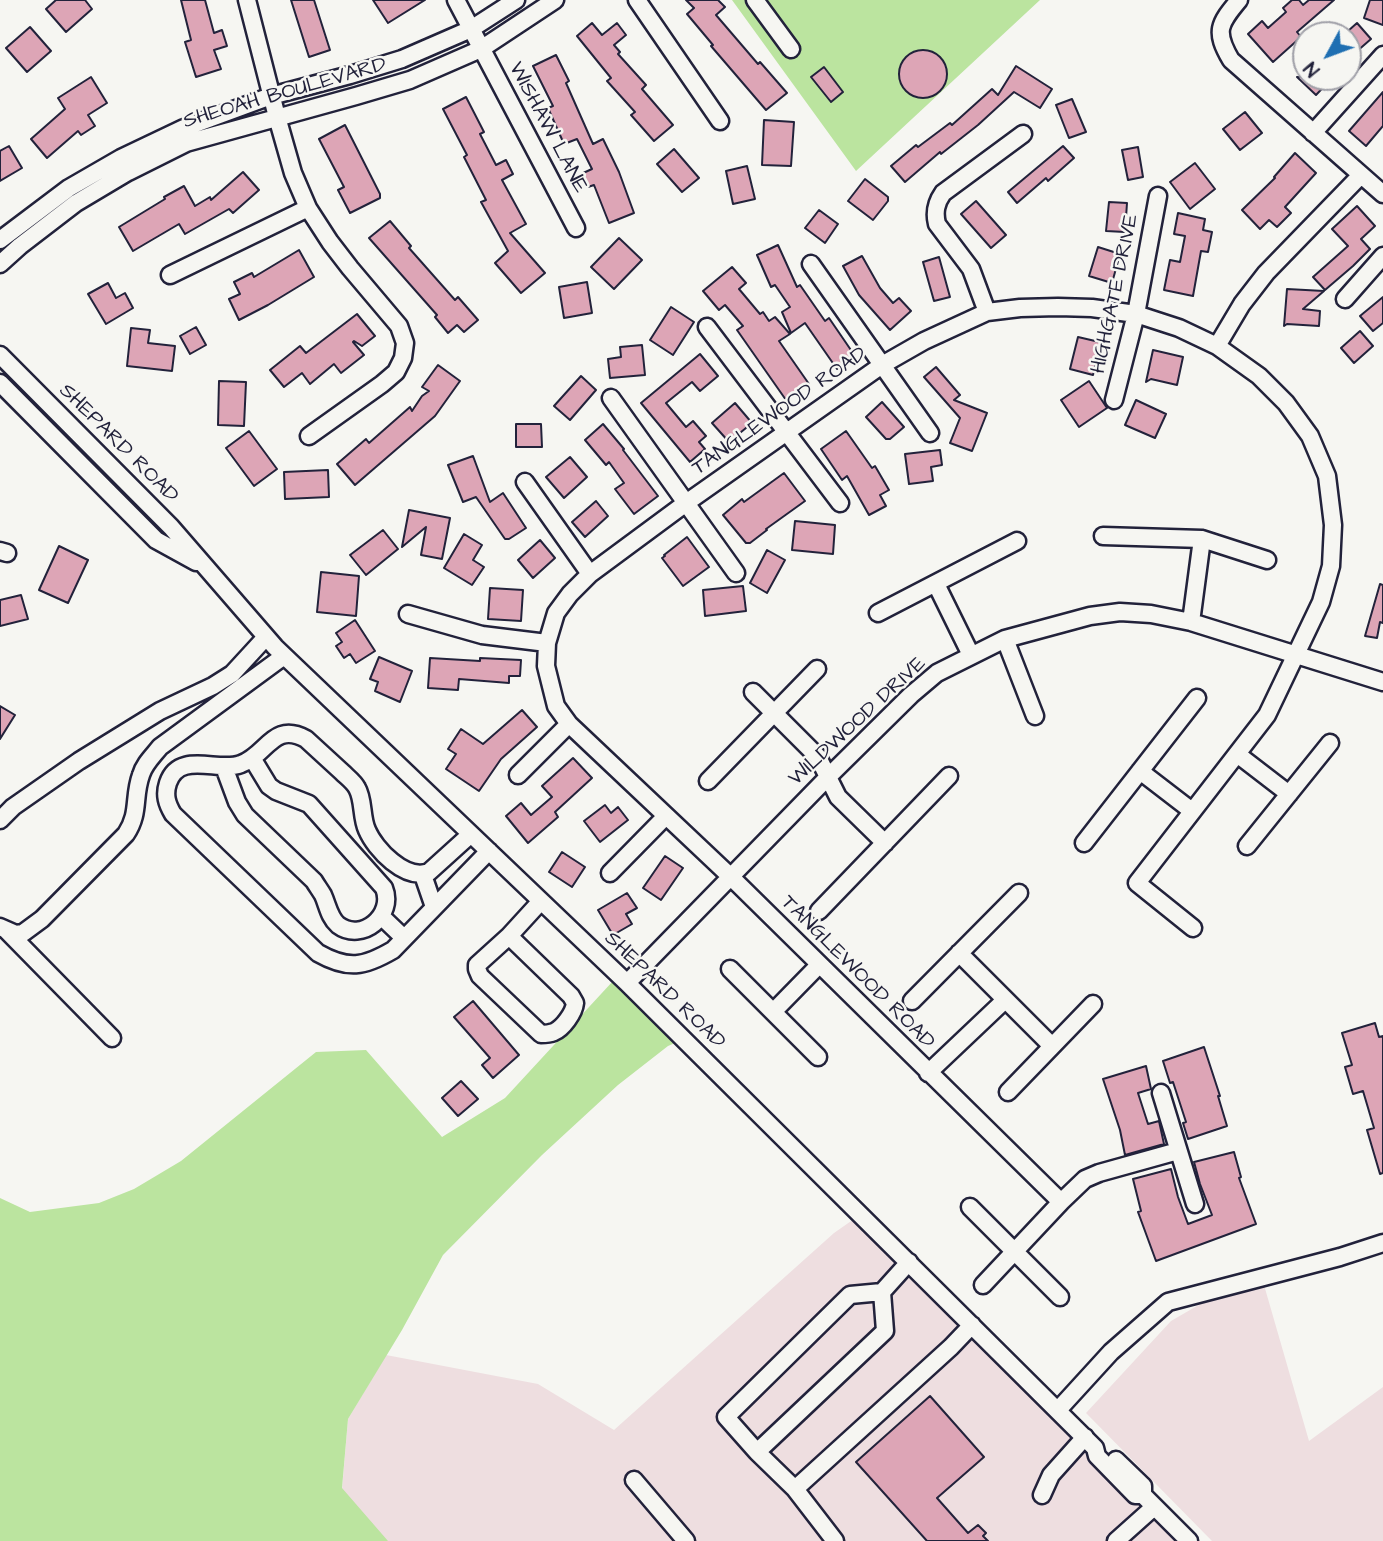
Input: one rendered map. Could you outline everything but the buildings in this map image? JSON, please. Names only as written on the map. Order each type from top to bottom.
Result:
[{"type":"street","points":[[247,0],[293,173],[308,208],[343,260],[399,326],[405,344],[403,358],[396,372],[309,436]]},
{"type":"street","name":"WISHAW LANE","points":[[456,0],[576,228]]},
{"type":"street","name":"SHEOAH BOULEVARD","points":[[0,240],[69,188],[121,158],[184,128],[271,96],[402,59],[471,29],[516,0]]},
{"type":"street","name":"SHEOAH BOULEVARD","points":[[0,264],[76,203],[128,172],[186,143],[410,79],[481,49],[555,0]]},
{"type":"street","points":[[637,0],[720,121]]},
{"type":"street","points":[[755,0],[791,49]]},
{"type":"street","points":[[1240,0],[1225,17],[1220,29],[1223,46],[1231,60],[1383,194]]},
{"type":"street","points":[[1313,133],[1383,55]]},
{"type":"street","points":[[987,312],[971,269],[937,224],[937,202],[943,193],[1023,134]]},
{"type":"street","points":[[1217,346],[1242,304],[1266,273],[1360,175]]},
{"type":"street","name":"HIGHGATE DRIVE","points":[[1114,400],[1136,314],[1158,196]]},
{"type":"street","points":[[170,275],[308,208]]},
{"type":"street","points":[[1345,299],[1383,257]]},
{"type":"street","points":[[811,264],[930,433]]},
{"type":"street","name":"TANGLEWOOD ROAD","points":[[1061,1202],[731,877],[569,724],[556,706],[546,666],[547,643],[556,613],[590,574],[786,432],[882,365],[924,341],[987,312],[1020,307],[1058,306],[1136,314],[1180,328],[1217,346],[1259,376],[1286,403],[1310,436],[1327,476],[1333,525],[1331,566],[1321,602],[1267,715],[1137,883],[1194,928]]},
{"type":"street","points":[[707,327],[839,503]]},
{"type":"street","name":"SHEPARD ROAD","points":[[0,355],[171,527],[284,656],[627,983],[1090,1443],[1105,1449],[1143,1486],[1148,1501],[1189,1541]]},
{"type":"street","name":"SHEPARD ROAD","points":[[0,383],[156,540],[203,566]]},
{"type":"street","points":[[611,398],[736,573]]},
{"type":"street","points":[[525,482],[590,574]]},
{"type":"street","points":[[1103,536],[1202,539],[1267,560]]},
{"type":"street","points":[[1191,622],[1202,539]]},
{"type":"street","points":[[878,613],[1017,541]]},
{"type":"street","points":[[936,584],[971,655]]},
{"type":"street","name":"WILDWOOD DRIVE","points":[[627,983],[920,687],[937,673],[1005,639],[1090,616],[1120,612],[1151,614],[1191,622],[1383,682]]},
{"type":"street","points":[[408,614],[482,635],[547,643]]},
{"type":"street","points":[[0,820],[13,807],[79,761],[160,711],[232,674],[266,637]]},
{"type":"street","points":[[1005,639],[1035,716]]},
{"type":"street","points":[[4,929],[16,934],[23,933],[42,919],[126,834],[135,815],[141,775],[160,747],[284,656]]},
{"type":"street","points":[[708,781],[817,669]]},
{"type":"street","points":[[753,692],[818,757],[838,797],[885,842]]},
{"type":"street","points":[[1084,843],[1197,698]]},
{"type":"street","points":[[518,775],[569,724]]},
{"type":"street","points":[[471,834],[429,872],[423,874],[397,866],[383,853],[366,829],[357,786],[296,733],[274,739],[241,765],[224,767],[188,764],[175,772],[169,780],[166,794],[167,804],[173,814],[318,953],[335,963],[360,965],[393,950],[489,851]]},
{"type":"street","points":[[1247,846],[1331,743]]},
{"type":"street","points":[[1237,754],[1289,794]]},
{"type":"street","points":[[224,767],[237,802],[245,815],[314,881],[334,921],[344,929],[362,930],[370,927],[385,908],[387,898],[384,888],[309,804],[269,786],[252,758]]},
{"type":"street","points":[[1140,771],[1192,811]]},
{"type":"street","points":[[820,911],[949,776]]},
{"type":"street","points":[[610,873],[666,816]]},
{"type":"street","points":[[423,874],[434,907]]},
{"type":"street","points":[[912,1001],[1019,892]]},
{"type":"street","points":[[509,936],[575,1003],[575,1010],[557,1031],[541,1034],[480,976],[477,970],[477,965],[509,936],[541,901]]},
{"type":"street","points":[[381,916],[404,937]]},
{"type":"street","points":[[4,929],[111,1038]]},
{"type":"street","points":[[959,953],[1052,1046]]},
{"type":"street","points":[[773,1012],[820,965]]},
{"type":"street","points":[[730,969],[818,1057]]},
{"type":"street","points":[[929,1073],[1006,1000]]},
{"type":"street","points":[[1008,1092],[1093,1004]]},
{"type":"street","points":[[1161,1093],[1195,1204]]},
{"type":"street","points":[[984,1285],[1085,1179],[1178,1150]]},
{"type":"street","points":[[970,1207],[1060,1297]]},
{"type":"street","points":[[1058,1410],[1111,1352],[1168,1302],[1340,1257],[1383,1243]]},
{"type":"street","points":[[757,1452],[885,1331],[882,1292],[908,1262]]},
{"type":"street","points":[[835,1541],[795,1489],[726,1417],[850,1294],[882,1292]]},
{"type":"street","points":[[795,1489],[972,1325]]},
{"type":"street","points":[[1042,1495],[1051,1475],[1090,1443]]},
{"type":"street","points":[[634,1480],[686,1541]]},
{"type":"street","points":[[1116,1541],[1148,1501]]},
{"type":"shaded area","points":[[854,1219],[1086,1451],[1085,1454],[1091,1462],[1129,1501],[1139,1504],[1177,1541],[376,1541],[342,1490],[348,1419],[386,1355],[538,1384],[614,1430],[834,1233]]},
{"type":"shaded area","points":[[1264,1285],[1309,1441],[1383,1387],[1383,1541],[1212,1541],[1086,1413],[1171,1321],[1209,1299]]},
{"type":"green space","points":[[732,0],[1040,0],[856,171]]},
{"type":"green space","points":[[613,981],[675,1043],[618,1085],[542,1155],[443,1255],[402,1330],[348,1419],[342,1488],[388,1541],[0,1541],[0,1198],[30,1212],[99,1203],[134,1189],[181,1161],[316,1052],[366,1050],[442,1137],[505,1098]]}]
